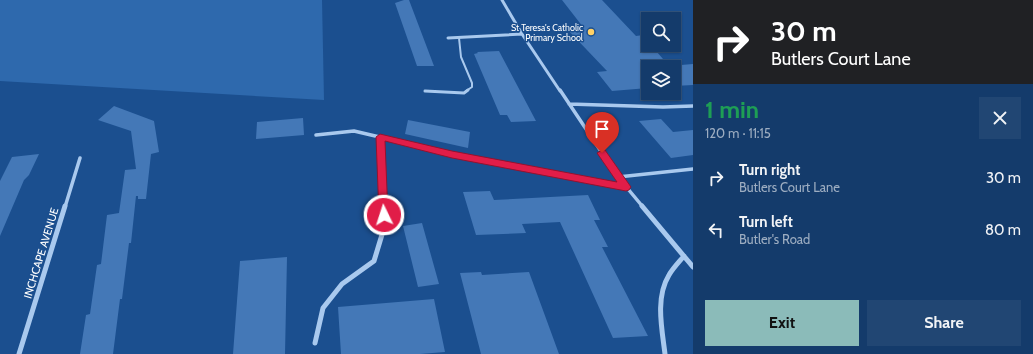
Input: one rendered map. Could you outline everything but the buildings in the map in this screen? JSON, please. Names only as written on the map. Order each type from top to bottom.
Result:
[{"type":"street","points":[[502,0],[522,34],[618,177],[693,268]]},
{"type":"street","points":[[448,38],[522,34]]},
{"type":"street","points":[[569,104],[663,107],[693,106]]},
{"type":"street","points":[[316,135],[354,131],[452,154],[626,187]]},
{"type":"street","points":[[315,343],[323,308],[342,284],[374,261],[384,228],[380,137]]},
{"type":"street","name":"INCHCAPE AVENUE","points":[[19,354],[80,158]]},
{"type":"street","points":[[618,177],[693,169]]},
{"type":"street","points":[[665,354],[661,323],[662,296],[667,277],[684,256]]},
{"type":"lane","points":[[425,91],[464,93],[472,87],[469,72],[461,56],[462,48],[460,38]]},
{"type":"shaded area","points":[[0,0],[322,0],[324,100],[0,81]]},
{"type":"place","name":"St Teresa's Catholic Primary School","points":[[591,32]]},
{"type":"route","points":[[384,215],[380,137],[452,154],[626,187],[602,153]]}]
